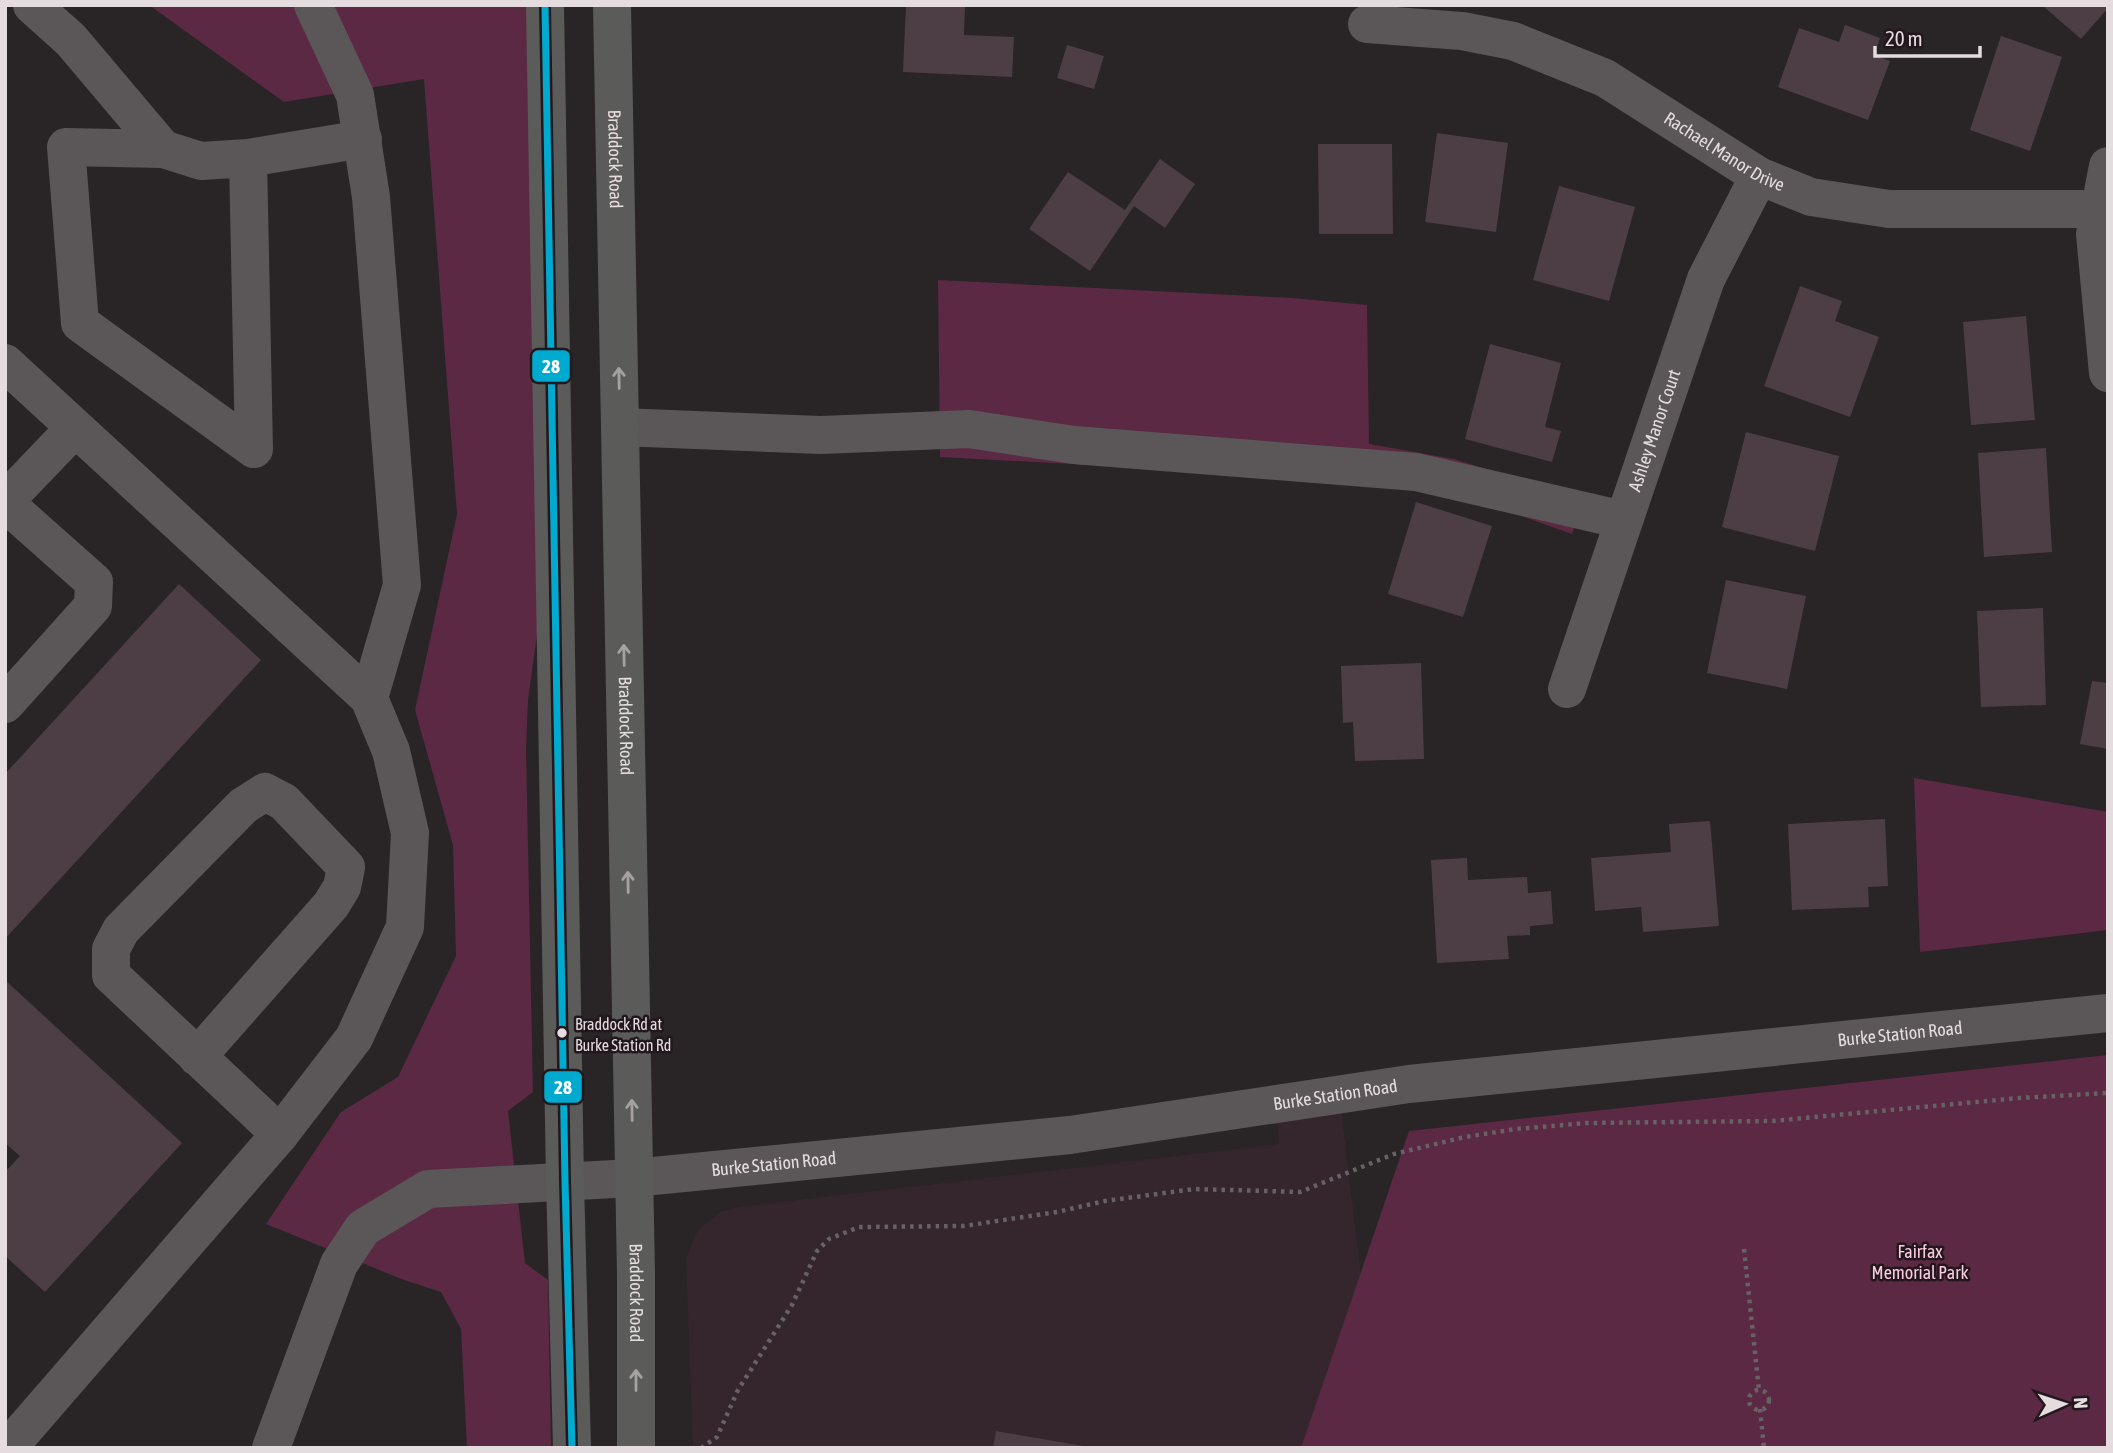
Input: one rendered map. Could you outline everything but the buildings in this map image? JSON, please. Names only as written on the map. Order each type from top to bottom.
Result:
[{"type":"main road","points":[[545,5],[572,1448]]},
{"type":"main road","name":"Braddock Road","points":[[612,5],[634,1178],[636,1448]]},
{"type":"street","points":[[32,5],[71,40],[163,149]]},
{"type":"street","points":[[313,5],[355,95],[372,197],[402,585],[369,698]]},
{"type":"street","name":"Rachael Manor Drive","points":[[1367,24],[1462,31],[1513,41],[1605,79],[1759,176],[1811,197],[1889,209],[2098,209]]},
{"type":"street","points":[[248,158],[254,449],[80,323],[66,147],[163,149],[201,161],[248,158],[363,139]]},
{"type":"street","points":[[2108,166],[2098,209],[2095,256],[2108,373]]},
{"type":"street","name":"Ashley Manor Court","points":[[1567,689],[1706,279],[1759,176]]},
{"type":"street","points":[[5,363],[369,698],[391,751],[410,833],[405,927],[355,1038],[280,1134],[8,1448]]},
{"type":"street","points":[[620,427],[821,435],[969,429],[1074,445],[1416,472],[1623,520]]},
{"type":"street","points":[[5,704],[93,606],[94,582],[5,502],[74,429]]},
{"type":"street","points":[[197,1056],[331,905],[342,887],[345,867],[284,802],[265,792],[233,815],[121,930],[111,949],[111,975],[197,1056],[280,1134]]},
{"type":"street","name":"Burke Station Road","points":[[271,1448],[339,1264],[363,1228],[428,1189],[634,1178],[1070,1135],[1409,1084],[2108,1013]]},
{"type":"path","points":[[701,1448],[717,1437],[738,1390],[792,1305],[817,1251],[829,1239],[859,1227],[964,1226],[1057,1212],[1105,1200],[1194,1189],[1300,1192],[1394,1154],[1465,1137],[1516,1129],[1596,1123],[1772,1121],[2019,1098],[2108,1093]]},
{"type":"path","points":[[1744,1249],[1759,1390]]},
{"type":"path","points":[[1759,1390],[1767,1394],[1769,1401],[1760,1409],[1750,1405],[1749,1398],[1752,1392],[1759,1390]]},
{"type":"path","points":[[1760,1409],[1764,1448]]},
{"type":"shaded area","points":[[1340,1102],[1382,1448],[693,1448],[686,1258],[698,1230],[720,1212],[739,1207],[1279,1144],[1276,1109]]},
{"type":"green space","points":[[149,5],[531,5],[541,605],[528,700],[526,749],[533,1092],[508,1111],[525,1263],[548,1280],[551,1448],[467,1448],[461,1329],[441,1292],[404,1280],[266,1224],[341,1112],[398,1077],[456,956],[453,845],[415,710],[457,514],[424,79],[284,102]]},
{"type":"green space","points":[[938,280],[1292,298],[1367,305],[1369,444],[1454,459],[1584,499],[1572,534],[1443,488],[1294,476],[940,457]]},
{"type":"green space","points":[[1914,778],[2108,812],[2108,930],[1920,952]]},
{"type":"green space","name":"Fairfax Memorial Park","points":[[2108,1055],[2108,1448],[1301,1448],[1409,1131]]},
{"type":"transit line","name":"28","points":[[545,5],[572,1448]]},
{"type":"place","name":"Braddock Rd at Burke Station Rd","points":[[562,1033]]}]
